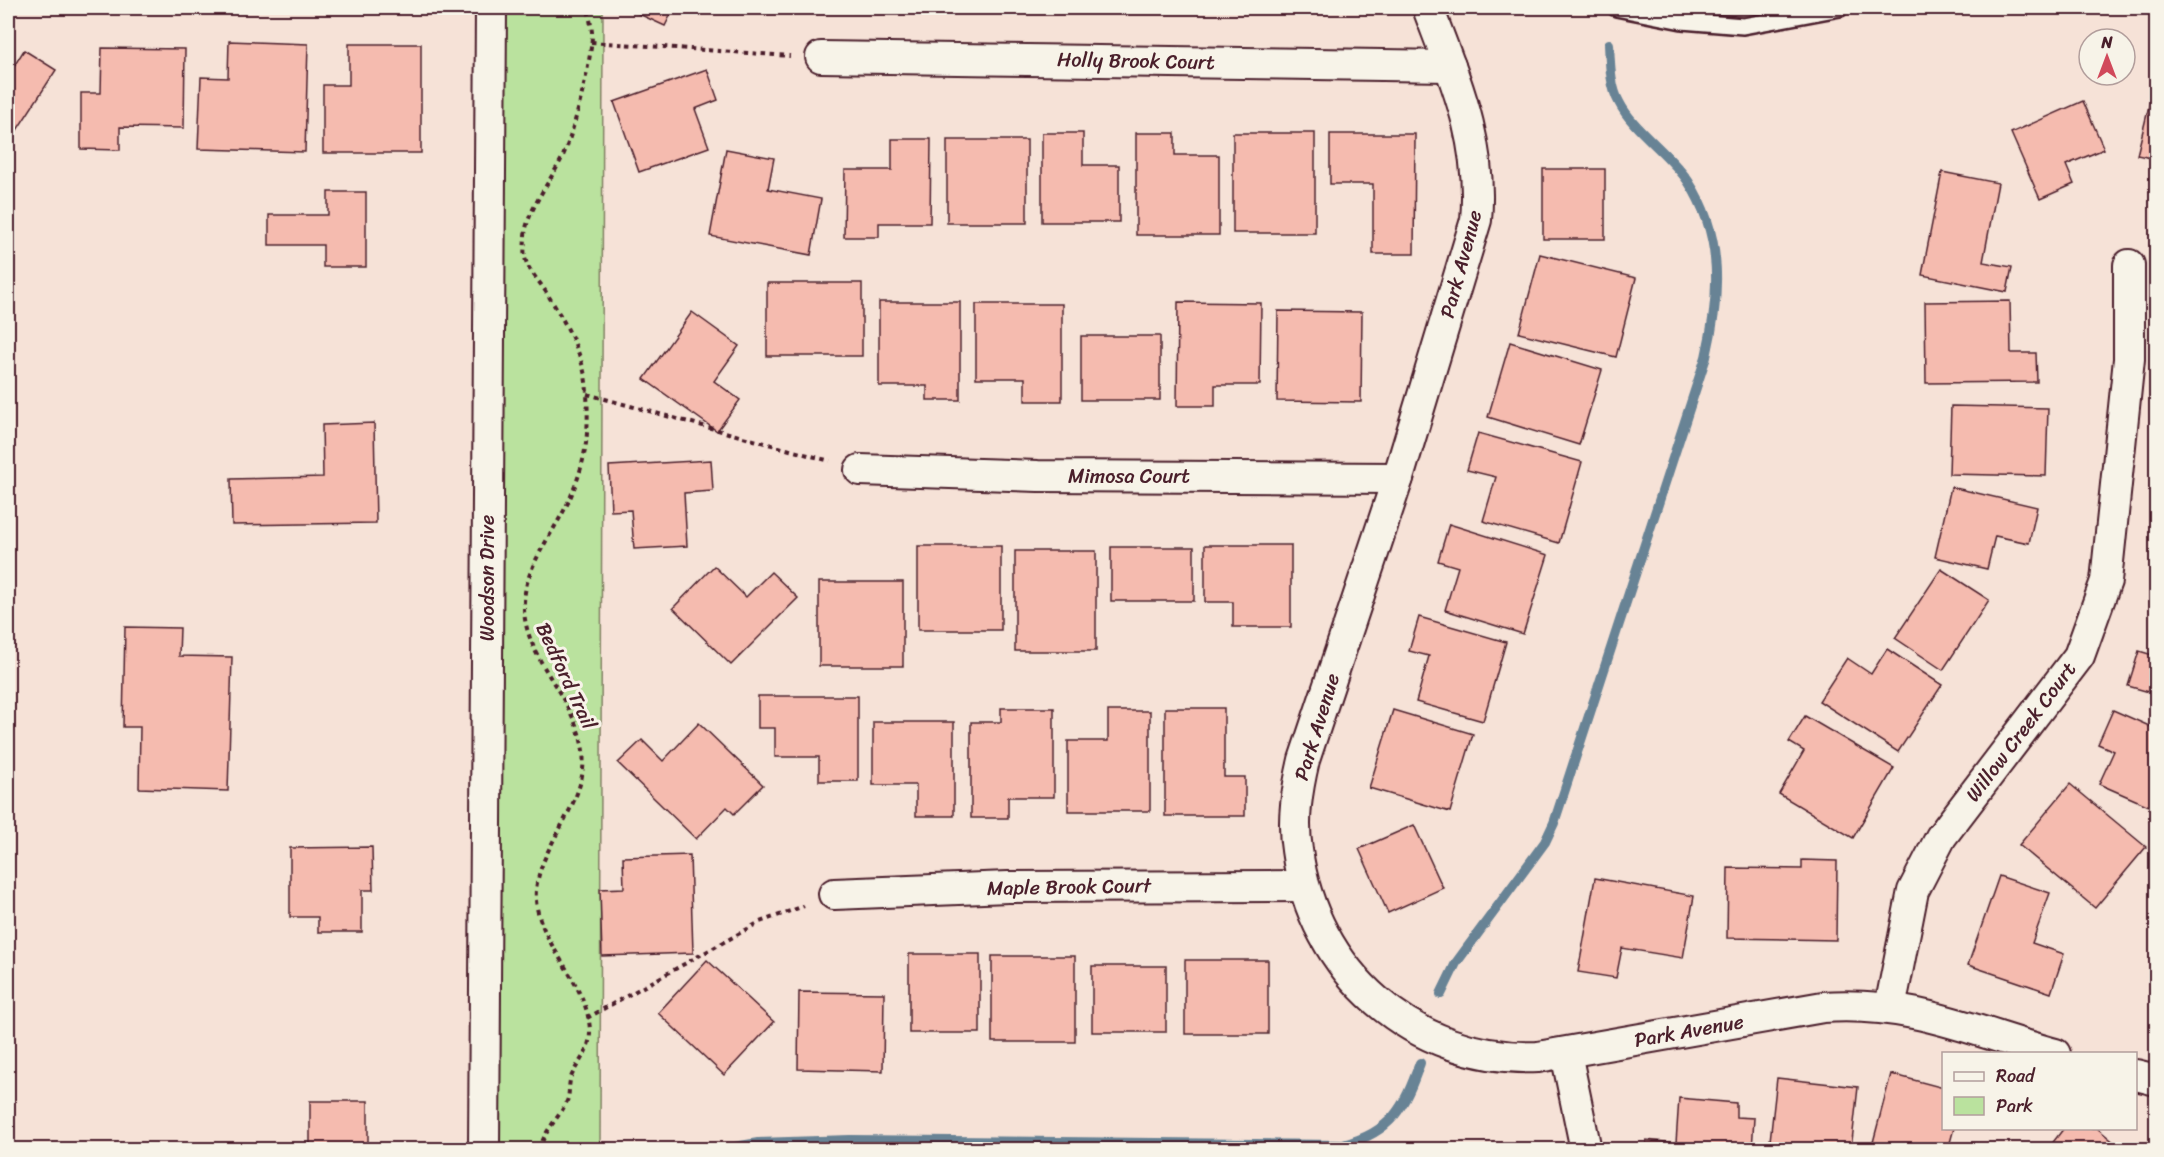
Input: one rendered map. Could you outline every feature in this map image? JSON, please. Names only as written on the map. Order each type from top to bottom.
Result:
[{"type":"street","name":"Woodson Drive","points":[[484,1149],[491,8]]},
{"type":"street","name":"Park Avenue","points":[[1428,8],[1450,66],[1476,153],[1479,193],[1476,220],[1398,478],[1302,770],[1295,821],[1296,849],[1303,886],[1320,927],[1338,958],[1361,987],[1417,1030],[1450,1046],[1482,1055],[1510,1058],[1566,1053],[1823,1007],[1856,1005],[1890,1008],[1961,1023],[2052,1052]]},
{"type":"street","name":"Holly Brook Court","points":[[821,57],[1450,66]]},
{"type":"street","name":"Willow Creek Court","points":[[1890,1008],[1913,891],[1924,864],[1941,837],[2079,656],[2106,581],[2129,359],[2129,265]]},
{"type":"street","name":"Mimosa Court","points":[[860,470],[1038,476],[1398,478]]},
{"type":"street","name":"Maple Brook Court","points":[[834,894],[1008,887],[1303,886]]},
{"type":"street","points":[[1566,1053],[1586,1149]]},
{"type":"street","points":[[2137,1075],[2157,1080]]},
{"type":"lane","points":[[1616,8],[1682,21],[1743,26],[1840,8]]},
{"type":"path","name":"Bedford Trail","points":[[540,1149],[547,1129],[567,1101],[571,1078],[587,1053],[590,1032],[583,996],[541,922],[536,904],[536,887],[542,869],[573,804],[582,777],[583,750],[575,723],[529,640],[523,617],[524,592],[532,570],[577,480],[589,435],[586,377],[566,323],[525,260],[525,231],[527,223],[564,155],[574,125],[591,42],[588,8]]},
{"type":"path","points":[[591,42],[755,55],[821,57]]},
{"type":"path","points":[[587,394],[860,470]]},
{"type":"path","points":[[587,1018],[760,922],[834,894]]},
{"type":"green space","points":[[506,8],[603,8],[600,1149],[500,1149]]},
{"type":"building","points":[[626,8],[674,8],[665,26]]},
{"type":"building","points":[[229,41],[308,44],[305,152],[198,149],[201,77],[228,78]]},
{"type":"building","points":[[349,44],[421,44],[421,153],[323,153],[323,85],[349,85]]},
{"type":"building","points":[[102,48],[185,49],[184,128],[120,127],[120,150],[81,149],[81,93],[101,93]]},
{"type":"building","points":[[24,50],[56,70],[8,144],[8,69],[11,71]]},
{"type":"building","points":[[707,69],[718,100],[695,109],[709,147],[639,172],[614,102]]},
{"type":"building","points":[[2156,77],[2156,159],[2137,155]]},
{"type":"building","points":[[2083,101],[2104,149],[2066,165],[2074,184],[2040,199],[2011,133]]},
{"type":"building","points":[[1042,133],[1083,133],[1083,165],[1119,165],[1119,222],[1042,222]]},
{"type":"building","points":[[1136,133],[1175,133],[1175,155],[1219,155],[1219,235],[1136,235]]},
{"type":"building","points":[[1233,133],[1315,133],[1315,233],[1233,233]]},
{"type":"building","points":[[1330,134],[1415,134],[1414,254],[1373,254],[1373,184],[1330,184]]},
{"type":"building","points":[[892,139],[931,139],[930,223],[879,223],[879,237],[844,237],[845,170],[892,170]]},
{"type":"building","points":[[947,140],[1027,140],[1027,223],[947,223]]},
{"type":"building","points":[[726,149],[774,158],[768,189],[821,199],[811,255],[710,236]]},
{"type":"building","points":[[1543,169],[1605,169],[1605,239],[1543,239]]},
{"type":"building","points":[[1942,172],[1998,183],[1983,262],[2012,267],[2007,292],[1922,275]]},
{"type":"building","points":[[328,192],[366,192],[366,267],[323,267],[323,245],[269,245],[269,215],[328,215]]},
{"type":"building","points":[[1540,254],[1636,278],[1616,357],[1519,333]]},
{"type":"building","points":[[767,283],[862,283],[862,356],[767,356]]},
{"type":"building","points":[[2010,301],[2011,353],[2036,353],[2037,382],[1926,383],[1925,302]]},
{"type":"building","points":[[879,302],[960,302],[960,400],[927,400],[927,386],[879,386]]},
{"type":"building","points":[[1178,302],[1261,303],[1260,385],[1215,385],[1215,406],[1177,406]]},
{"type":"building","points":[[976,304],[1062,304],[1062,401],[1025,401],[1025,378],[976,378]]},
{"type":"building","points":[[1278,311],[1362,312],[1361,402],[1277,401]]},
{"type":"building","points":[[692,312],[739,346],[714,381],[740,400],[717,431],[644,379]]},
{"type":"building","points":[[1081,336],[1160,336],[1160,400],[1081,400]]},
{"type":"building","points":[[1510,342],[1602,370],[1579,445],[1488,417]]},
{"type":"building","points":[[1951,406],[2048,408],[2046,476],[1949,474]]},
{"type":"building","points":[[374,423],[376,523],[232,525],[231,479],[323,477],[322,425]]},
{"type":"building","points":[[1478,433],[1582,462],[1559,543],[1483,521],[1496,477],[1467,470]]},
{"type":"building","points":[[711,460],[713,491],[684,493],[687,546],[634,549],[631,510],[611,511],[609,466]]},
{"type":"building","points":[[1951,487],[2037,507],[2029,543],[1995,536],[1987,569],[1935,557]]},
{"type":"building","points":[[1449,524],[1548,555],[1523,634],[1445,610],[1458,567],[1438,561]]},
{"type":"building","points":[[1205,545],[1291,545],[1291,627],[1233,627],[1233,602],[1205,602]]},
{"type":"building","points":[[918,546],[1001,546],[1001,630],[918,630]]},
{"type":"building","points":[[1111,547],[1194,547],[1194,601],[1111,601]]},
{"type":"building","points":[[1015,551],[1096,551],[1096,651],[1015,651]]},
{"type":"building","points":[[714,566],[746,597],[771,572],[798,598],[731,665],[673,608]]},
{"type":"building","points":[[1941,569],[1989,600],[1943,670],[1895,638]]},
{"type":"building","points":[[819,582],[903,582],[903,666],[819,666]]},
{"type":"building","points":[[1419,617],[1506,642],[1483,721],[1416,702],[1429,656],[1409,651]]},
{"type":"building","points":[[125,627],[180,628],[179,656],[232,657],[228,791],[139,788],[140,727],[123,727]]},
{"type":"building","points":[[1887,649],[1942,685],[1898,752],[1819,701],[1847,658],[1871,674]]},
{"type":"building","points":[[2139,651],[2156,656],[2156,694],[2128,686]]},
{"type":"building","points":[[758,696],[858,696],[858,781],[819,781],[819,757],[775,757],[775,728],[758,728]]},
{"type":"building","points":[[1001,708],[1054,708],[1054,797],[1008,797],[1008,818],[971,818],[971,722],[1001,722]]},
{"type":"building","points":[[1165,708],[1224,708],[1224,777],[1245,777],[1245,816],[1165,816]]},
{"type":"building","points":[[1393,710],[1473,734],[1450,812],[1369,788]]},
{"type":"building","points":[[2113,710],[2156,729],[2156,809],[2099,784],[2114,751],[2098,744]]},
{"type":"building","points":[[1108,711],[1150,711],[1150,811],[1068,811],[1068,741],[1108,741]]},
{"type":"building","points":[[1805,716],[1894,768],[1853,838],[1779,794],[1804,751],[1789,742]]},
{"type":"building","points":[[873,722],[954,722],[954,816],[916,816],[916,785],[873,785]]},
{"type":"building","points":[[699,723],[763,785],[734,814],[727,807],[696,839],[618,763],[642,740],[663,761]]},
{"type":"building","points":[[2070,784],[2146,847],[2095,908],[2019,845]]},
{"type":"building","points":[[1414,825],[1443,888],[1388,913],[1359,849]]},
{"type":"building","points":[[372,847],[373,890],[362,890],[362,932],[318,932],[318,917],[290,917],[290,848]]},
{"type":"building","points":[[690,855],[693,953],[602,956],[600,889],[624,888],[623,857]]},
{"type":"building","points":[[1802,860],[1837,861],[1836,940],[1727,938],[1728,868],[1802,869]]},
{"type":"building","points":[[1999,876],[2050,893],[2032,943],[2064,954],[2051,993],[1968,965]]},
{"type":"building","points":[[1595,878],[1694,896],[1683,958],[1622,948],[1616,978],[1578,972]]},
{"type":"building","points":[[909,954],[980,954],[980,1033],[909,1033]]},
{"type":"building","points":[[992,956],[1075,956],[1075,1042],[992,1042]]},
{"type":"building","points":[[707,960],[774,1022],[724,1075],[658,1013]]},
{"type":"building","points":[[1185,960],[1268,960],[1268,1034],[1185,1034]]},
{"type":"building","points":[[1092,966],[1166,966],[1166,1032],[1092,1032]]},
{"type":"building","points":[[799,992],[884,993],[883,1071],[798,1069]]},
{"type":"building","points":[[1891,1074],[1942,1087],[1942,1130],[1953,1130],[1948,1150],[1871,1150]]},
{"type":"building","points":[[1777,1078],[1858,1087],[1851,1150],[1769,1150]]},
{"type":"building","points":[[1679,1098],[1736,1103],[1736,1117],[1754,1118],[1752,1150],[1645,1150],[1646,1140],[1676,1143]]},
{"type":"building","points":[[310,1101],[368,1101],[368,1150],[310,1150]]},
{"type":"building","points":[[2062,1130],[2099,1130],[2123,1150],[2047,1150]]},
{"type":"waterway","points":[[1441,994],[1456,963],[1545,842],[1554,823],[1706,357],[1711,334],[1716,267],[1708,223],[1700,202],[1688,181],[1633,122],[1619,102],[1612,81],[1609,44]]},
{"type":"waterway","points":[[718,1150],[758,1143],[850,1140],[1343,1145],[1373,1133],[1394,1116],[1408,1093],[1420,1063]]}]
